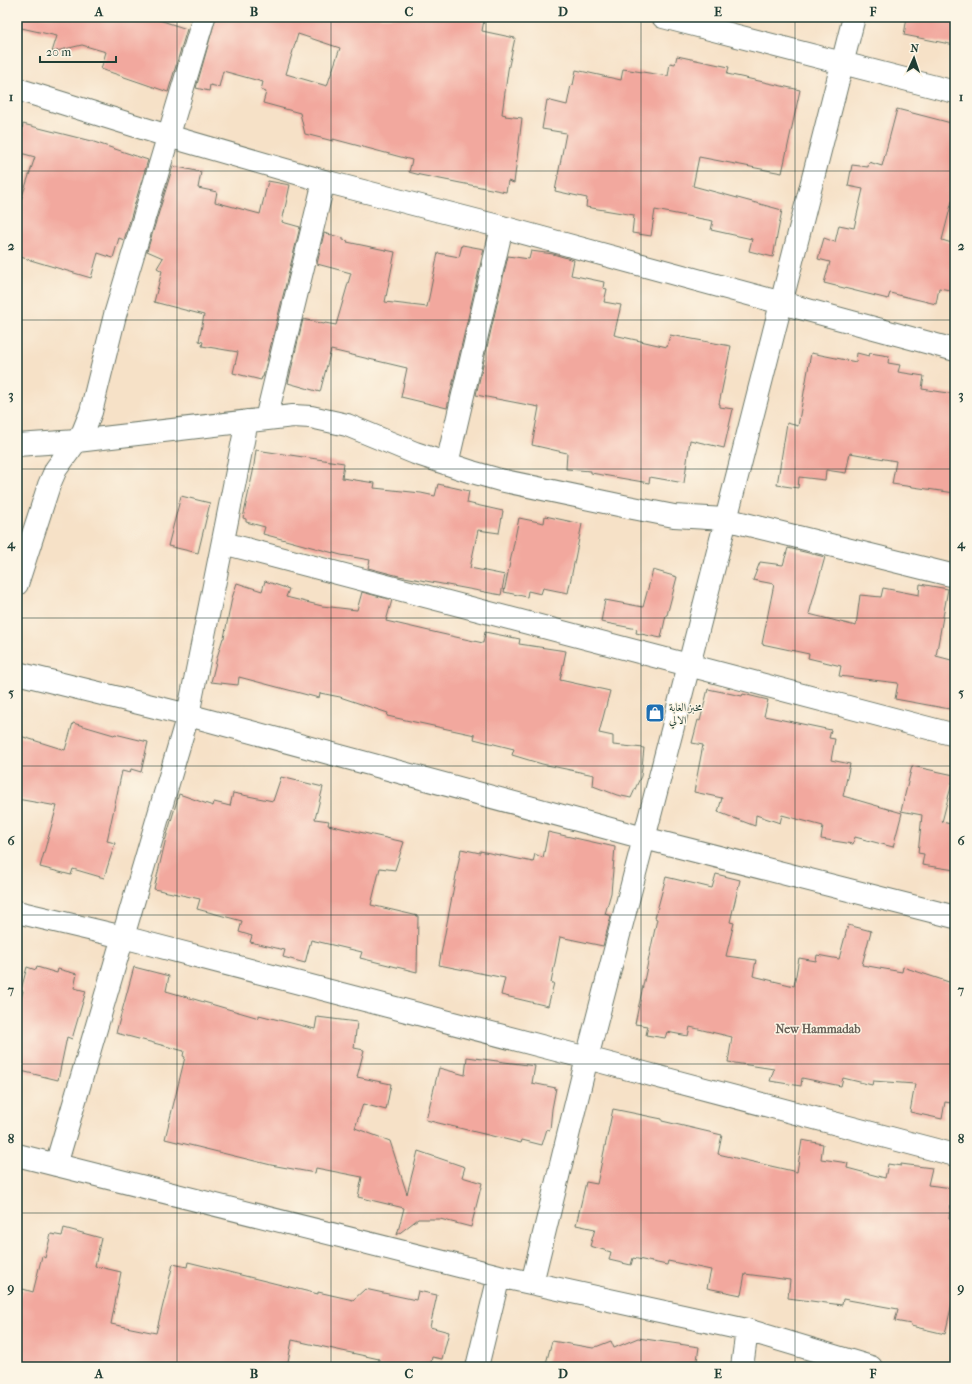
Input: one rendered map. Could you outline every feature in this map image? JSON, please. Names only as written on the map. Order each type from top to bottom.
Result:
[{"type":"street","points":[[17,584],[52,480],[59,464],[83,432],[91,412],[115,315],[204,17]]},
{"type":"street","points":[[663,17],[955,92]]},
{"type":"street","points":[[532,1283],[587,1058],[854,17]]},
{"type":"street","points":[[17,89],[168,136],[324,181],[502,227],[781,304],[955,350]]},
{"type":"street","points":[[56,1165],[188,715],[223,543],[256,420],[324,181]]},
{"type":"street","points":[[447,464],[502,227]]},
{"type":"street","points":[[17,445],[77,441],[293,416],[311,417],[347,425],[415,453],[500,480],[674,516],[725,519],[955,576]]},
{"type":"street","points":[[223,543],[955,735]]},
{"type":"street","points":[[17,673],[188,715],[644,838],[955,917]]},
{"type":"street","points":[[17,912],[123,937],[955,1155]]},
{"type":"street","points":[[17,1155],[499,1276],[747,1330],[871,1367]]},
{"type":"street","points":[[477,1367],[499,1276]]},
{"type":"street","points":[[742,1367],[747,1330]]},
{"type":"building","points":[[17,17],[150,17],[187,29],[168,92],[101,69],[106,52],[82,45],[52,52],[57,36],[17,27]]},
{"type":"building","points":[[216,17],[471,17],[484,20],[482,31],[515,38],[508,70],[502,114],[506,115],[505,116],[522,118],[514,183],[508,181],[506,192],[420,175],[409,172],[412,160],[333,139],[333,141],[305,134],[300,113],[263,103],[266,92],[261,90],[263,82],[223,71],[219,87],[210,85],[209,91],[196,88]],"holes":[[[298,34],[340,48],[327,86],[286,74]]]},
{"type":"building","points":[[907,17],[955,17],[955,45],[904,35]]},
{"type":"building","points":[[677,56],[729,67],[727,74],[800,90],[782,173],[699,157],[693,186],[782,210],[773,257],[749,251],[752,239],[711,230],[713,221],[655,210],[651,236],[632,233],[634,215],[586,207],[587,198],[555,191],[566,133],[542,129],[547,100],[567,105],[576,70],[621,80],[623,69],[668,76],[670,63],[675,64]]},
{"type":"building","points":[[897,109],[955,124],[955,201],[952,201],[942,240],[955,244],[955,291],[939,288],[936,304],[890,293],[888,299],[824,283],[830,262],[818,259],[824,238],[835,242],[839,225],[854,228],[863,189],[848,186],[852,165],[868,167],[869,162],[882,166]]},
{"type":"building","points":[[23,124],[91,141],[148,160],[124,240],[119,238],[113,258],[98,253],[91,278],[17,256],[17,212],[35,157],[17,152]]},
{"type":"building","points":[[173,166],[201,172],[198,188],[217,192],[215,202],[260,214],[268,181],[290,185],[282,222],[300,227],[261,380],[233,373],[238,352],[202,346],[203,342],[199,341],[204,315],[154,302],[162,271],[157,268],[163,258],[147,251]]},
{"type":"building","points":[[324,233],[343,238],[343,240],[348,241],[347,242],[395,252],[385,302],[427,307],[438,253],[459,257],[462,245],[484,249],[447,408],[401,397],[407,368],[331,350],[320,392],[288,383],[303,319],[336,325],[351,273],[317,264]]},
{"type":"building","points":[[531,251],[553,254],[574,260],[571,275],[604,282],[603,288],[607,289],[604,302],[621,305],[614,335],[667,347],[670,335],[731,346],[719,404],[720,407],[733,409],[724,448],[690,440],[684,483],[650,477],[649,483],[591,473],[591,471],[566,469],[567,453],[532,445],[539,407],[476,395],[508,256],[529,259]]},
{"type":"building","points":[[811,353],[856,362],[857,353],[869,356],[870,353],[889,356],[888,363],[900,365],[898,372],[924,376],[922,389],[955,394],[955,493],[892,484],[896,461],[850,453],[846,473],[826,470],[825,480],[799,477],[798,488],[777,485],[787,423],[798,426]]},
{"type":"building","points":[[256,450],[344,463],[342,478],[375,483],[374,488],[435,496],[438,484],[469,491],[467,503],[503,511],[499,533],[478,530],[470,568],[505,575],[501,595],[399,576],[368,568],[370,560],[341,555],[263,534],[265,527],[246,522],[246,519],[243,518]]},
{"type":"building","points":[[181,496],[210,503],[198,553],[168,546]]},
{"type":"building","points":[[545,516],[582,524],[568,593],[543,588],[541,594],[528,591],[527,597],[504,592],[519,518],[544,523]]},
{"type":"building","points":[[788,548],[825,557],[809,614],[856,626],[860,595],[881,597],[883,588],[919,595],[920,584],[948,589],[936,656],[955,661],[955,710],[895,699],[898,683],[839,676],[841,666],[808,658],[809,654],[762,644],[774,584],[753,580],[760,562],[783,565]]},
{"type":"building","points":[[653,570],[677,577],[661,638],[636,633],[637,629],[601,622],[605,600],[643,607]]},
{"type":"building","points":[[265,581],[289,589],[286,597],[322,606],[357,610],[362,592],[392,600],[386,621],[483,643],[485,632],[520,639],[519,644],[566,651],[560,680],[610,691],[599,733],[613,736],[613,745],[644,748],[641,776],[631,798],[617,795],[593,786],[594,775],[542,764],[512,755],[514,749],[474,739],[475,735],[387,716],[388,713],[340,697],[320,693],[319,698],[239,677],[238,685],[211,682],[218,654],[224,638],[232,598],[237,583],[262,591]]},
{"type":"building","points":[[708,689],[742,696],[743,694],[768,700],[764,716],[831,730],[829,738],[835,739],[831,760],[850,764],[843,796],[902,813],[893,847],[855,837],[853,844],[821,839],[823,826],[782,815],[780,823],[756,815],[755,826],[718,812],[722,798],[694,792],[703,745],[692,743],[698,720],[700,721]]},
{"type":"building","points":[[73,723],[114,735],[148,742],[141,772],[131,769],[130,773],[122,771],[107,841],[115,843],[104,878],[73,869],[71,875],[40,867],[57,806],[17,799],[17,735],[65,750]]},
{"type":"building","points":[[912,766],[954,775],[942,822],[955,825],[955,870],[922,865],[924,854],[918,853],[922,815],[901,811]]},
{"type":"building","points":[[281,777],[323,787],[315,819],[329,821],[328,825],[404,842],[395,870],[380,868],[371,905],[418,916],[417,972],[360,958],[362,952],[311,940],[305,963],[283,957],[285,950],[250,942],[252,936],[239,932],[242,921],[197,909],[200,899],[154,889],[166,838],[179,794],[213,806],[214,802],[230,806],[233,793],[273,801]]},
{"type":"building","points":[[548,832],[615,847],[611,893],[605,914],[611,916],[603,946],[560,937],[551,983],[554,983],[548,1006],[501,995],[505,978],[439,965],[461,849],[480,853],[480,851],[533,862],[535,854],[543,858]]},
{"type":"building","points":[[716,874],[740,880],[730,922],[734,923],[726,956],[756,960],[753,976],[794,986],[799,958],[816,961],[817,955],[839,959],[848,925],[871,931],[862,965],[902,972],[903,967],[955,984],[955,1094],[952,1094],[951,1103],[945,1102],[942,1119],[910,1112],[915,1084],[873,1081],[872,1085],[843,1078],[841,1086],[802,1078],[801,1086],[770,1081],[774,1069],[728,1062],[732,1037],[690,1027],[688,1036],[667,1032],[665,1038],[646,1035],[648,1026],[635,1024],[657,919],[655,918],[666,877],[712,888]]},
{"type":"building","points":[[27,967],[36,970],[37,967],[57,973],[58,969],[77,974],[74,988],[86,991],[72,1039],[67,1037],[58,1080],[17,1070],[17,1015]]},
{"type":"building","points":[[134,967],[169,976],[166,991],[259,1018],[259,1015],[315,1029],[317,1017],[357,1022],[354,1048],[364,1050],[357,1077],[391,1084],[386,1110],[363,1104],[355,1128],[390,1141],[407,1194],[418,1151],[465,1167],[462,1177],[482,1183],[471,1227],[440,1219],[418,1219],[397,1235],[404,1208],[358,1197],[362,1177],[316,1168],[315,1173],[271,1165],[165,1139],[185,1057],[183,1056],[184,1051],[116,1033]]},
{"type":"building","points":[[467,1057],[535,1066],[532,1083],[556,1088],[550,1130],[547,1129],[542,1145],[522,1140],[521,1143],[426,1120],[439,1068],[465,1075]]},
{"type":"building","points":[[613,1109],[662,1119],[662,1121],[722,1135],[718,1154],[797,1172],[802,1140],[823,1144],[821,1159],[848,1163],[847,1168],[885,1178],[888,1164],[932,1168],[928,1185],[953,1188],[949,1218],[955,1219],[955,1290],[945,1334],[895,1321],[898,1309],[843,1299],[842,1305],[788,1298],[790,1280],[745,1274],[741,1295],[707,1288],[711,1270],[668,1261],[667,1265],[633,1258],[631,1265],[609,1260],[611,1252],[590,1246],[595,1229],[576,1225],[586,1182],[597,1184]]},
{"type":"building","points":[[64,1228],[101,1238],[95,1266],[121,1272],[111,1324],[156,1333],[173,1264],[187,1267],[188,1262],[318,1294],[318,1292],[353,1300],[365,1289],[416,1300],[418,1291],[437,1295],[430,1327],[449,1332],[442,1359],[432,1357],[430,1367],[378,1367],[379,1359],[292,1340],[287,1367],[17,1367],[17,1309],[23,1289],[33,1292],[42,1256],[45,1258],[51,1234],[62,1236]]},
{"type":"building","points":[[638,1338],[699,1347],[696,1367],[545,1367],[552,1341],[593,1348],[611,1341],[614,1348]]},
{"type":"place","name":"مخبز الغابة الالي","points":[[655,713]]},
{"type":"district","name":"New Hammadab","points":[[818,1029]]}]
